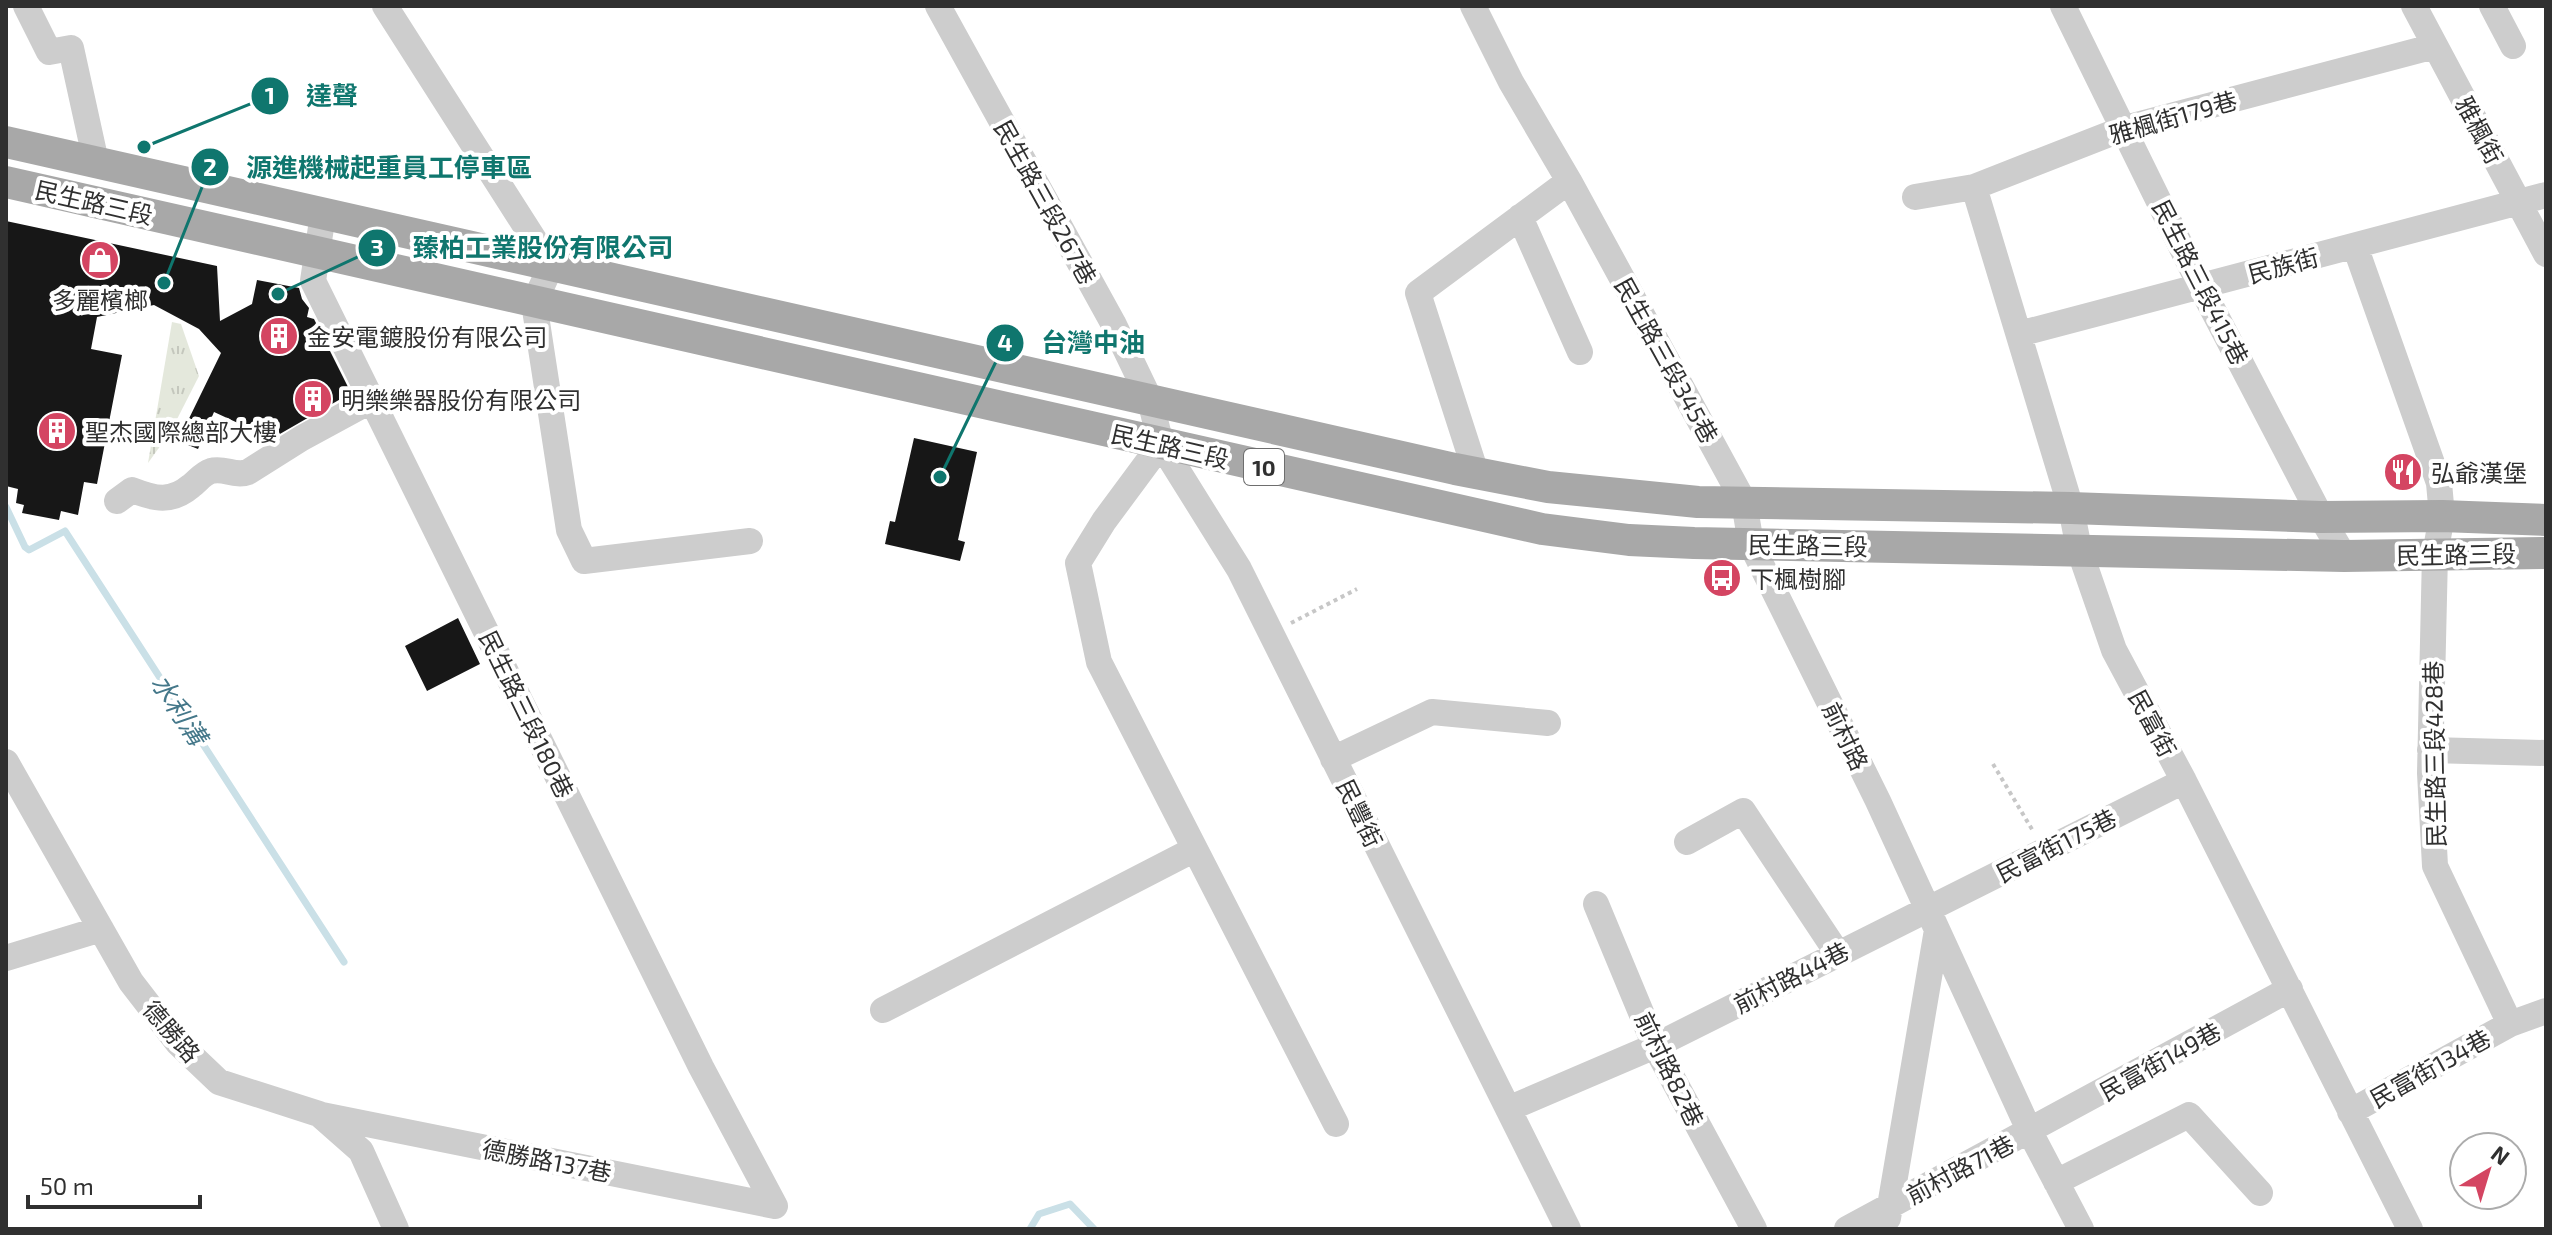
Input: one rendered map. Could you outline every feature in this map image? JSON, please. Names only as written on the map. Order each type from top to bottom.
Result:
[{"type":"main road","name":"民生路三段","points":[[6,142],[1548,487],[1698,502],[2546,520]]},
{"type":"main road","name":"民生路三段","points":[[6,182],[1542,529],[1629,540],[1751,544],[2344,556],[2546,553]]},
{"type":"street","points":[[26,6],[49,52],[71,48],[96,162]]},
{"type":"street","points":[[385,6],[551,266],[534,303],[569,530],[584,561],[750,541]]},
{"type":"street","name":"民生路三段267巷","points":[[938,6],[1113,323],[1150,400]]},
{"type":"street","name":"民生路三段345巷","points":[[1473,6],[1511,82],[1569,181],[1744,502],[1751,544]]},
{"type":"street","name":"民生路三段415巷","points":[[2063,6],[2201,287],[2344,556]]},
{"type":"street","points":[[2492,6],[2513,46]]},
{"type":"street","name":"雅楓街","points":[[2419,8],[2435,46],[2546,254]]},
{"type":"street","name":"雅楓街179巷","points":[[1915,197],[1974,187],[2125,128],[2435,46]]},
{"type":"street","points":[[1476,473],[1418,293],[1569,181]]},
{"type":"street","name":"民富街","points":[[1974,187],[2071,508],[2079,549],[2114,650],[2184,781],[2410,1229]]},
{"type":"street","name":"民族街","points":[[2019,334],[2546,195]]},
{"type":"street","name":"民生路三段180巷","points":[[323,214],[313,281],[701,1067],[775,1206]]},
{"type":"street","points":[[1520,217],[1580,352]]},
{"type":"street","name":"民生路三段428巷","points":[[2355,246],[2439,483],[2442,516],[2435,554],[2430,750],[2435,866],[2510,1024]]},
{"type":"street","points":[[117,501],[132,490],[154,499],[166,499],[180,494],[201,475],[213,470],[240,475],[248,472],[372,400]]},
{"type":"street","name":"民豐街","points":[[1150,400],[1161,444],[1239,569],[1568,1229]]},
{"type":"street","points":[[1161,444],[1104,521],[1078,563],[1099,662],[1336,1124]]},
{"type":"street","name":"前村路","points":[[1751,544],[1878,801],[2030,1132],[2081,1229]]},
{"type":"street","points":[[1333,759],[1432,712],[1548,723]]},
{"type":"street","points":[[2430,750],[2546,753]]},
{"type":"street","name":"德勝路","points":[[6,762],[131,982],[178,1043],[219,1082],[319,1114],[361,1151],[396,1229]]},
{"type":"street","name":"民富街175巷","points":[[1933,919],[2044,850],[2184,781]]},
{"type":"street","points":[[1687,842],[1743,811],[1838,954]]},
{"type":"street","points":[[883,1010],[1195,849]]},
{"type":"street","name":"前村路82巷","points":[[1596,904],[1655,1046],[1754,1229]]},
{"type":"street","points":[[1888,1218],[1933,919]]},
{"type":"street","name":"前村路44巷","points":[[1508,1109],[1655,1046],[1838,954],[1933,919]]},
{"type":"street","points":[[6,958],[101,929]]},
{"type":"street","name":"民富街149巷","points":[[2030,1132],[2290,989]]},
{"type":"street","name":"民富街134巷","points":[[2350,1112],[2510,1024],[2546,1011]]},
{"type":"street","name":"德勝路137巷","points":[[319,1114],[775,1206]]},
{"type":"street","points":[[2056,1182],[2189,1115],[2260,1193]]},
{"type":"street","name":"前村路71巷","points":[[1847,1229],[1888,1218],[2030,1132]]},
{"type":"path","points":[[1271,634],[1357,589]]},
{"type":"path","points":[[1993,764],[2044,850]]},
{"type":"green space","points":[[172,322],[181,324],[199,376],[171,431],[148,463]]},
{"type":"building","points":[[6,221],[217,266],[220,321],[252,304],[257,280],[299,288],[309,308],[307,317],[314,319],[351,393],[259,446],[251,429],[214,412],[198,449],[178,441],[221,353],[199,329],[154,305],[97,317],[91,349],[122,355],[97,484],[84,482],[78,515],[61,511],[59,520],[22,513],[24,505],[16,503],[18,489],[6,486]]},
{"type":"building","points":[[914,438],[977,452],[958,540],[965,542],[960,561],[885,544],[890,521],[895,522]]},
{"type":"building","points":[[458,618],[480,664],[427,691],[405,646]]},
{"type":"waterway","name":"水利溝","points":[[6,507],[29,550],[65,531],[344,962]]},
{"type":"waterway","points":[[1030,1229],[1039,1214],[1070,1204],[1094,1229]]},
{"type":"place","name":"達聲","points":[[144,147]]},
{"type":"place","name":"多麗檳榔","points":[[100,260]]},
{"type":"place","name":"源進機械起重員工停車區","points":[[164,283]]},
{"type":"place","name":"臻柏工業股份有限公司","points":[[278,294]]},
{"type":"place","name":"金安電鍍股份有限公司","points":[[279,336]]},
{"type":"place","name":"明樂樂器股份有限公司","points":[[313,399]]},
{"type":"place","name":"聖杰國際總部大樓","points":[[57,431]]},
{"type":"place","name":"弘爺漢堡","points":[[2403,472]]},
{"type":"place","name":"台灣中油","points":[[940,477]]},
{"type":"place","name":"下楓樹腳","points":[[1722,578]]}]
